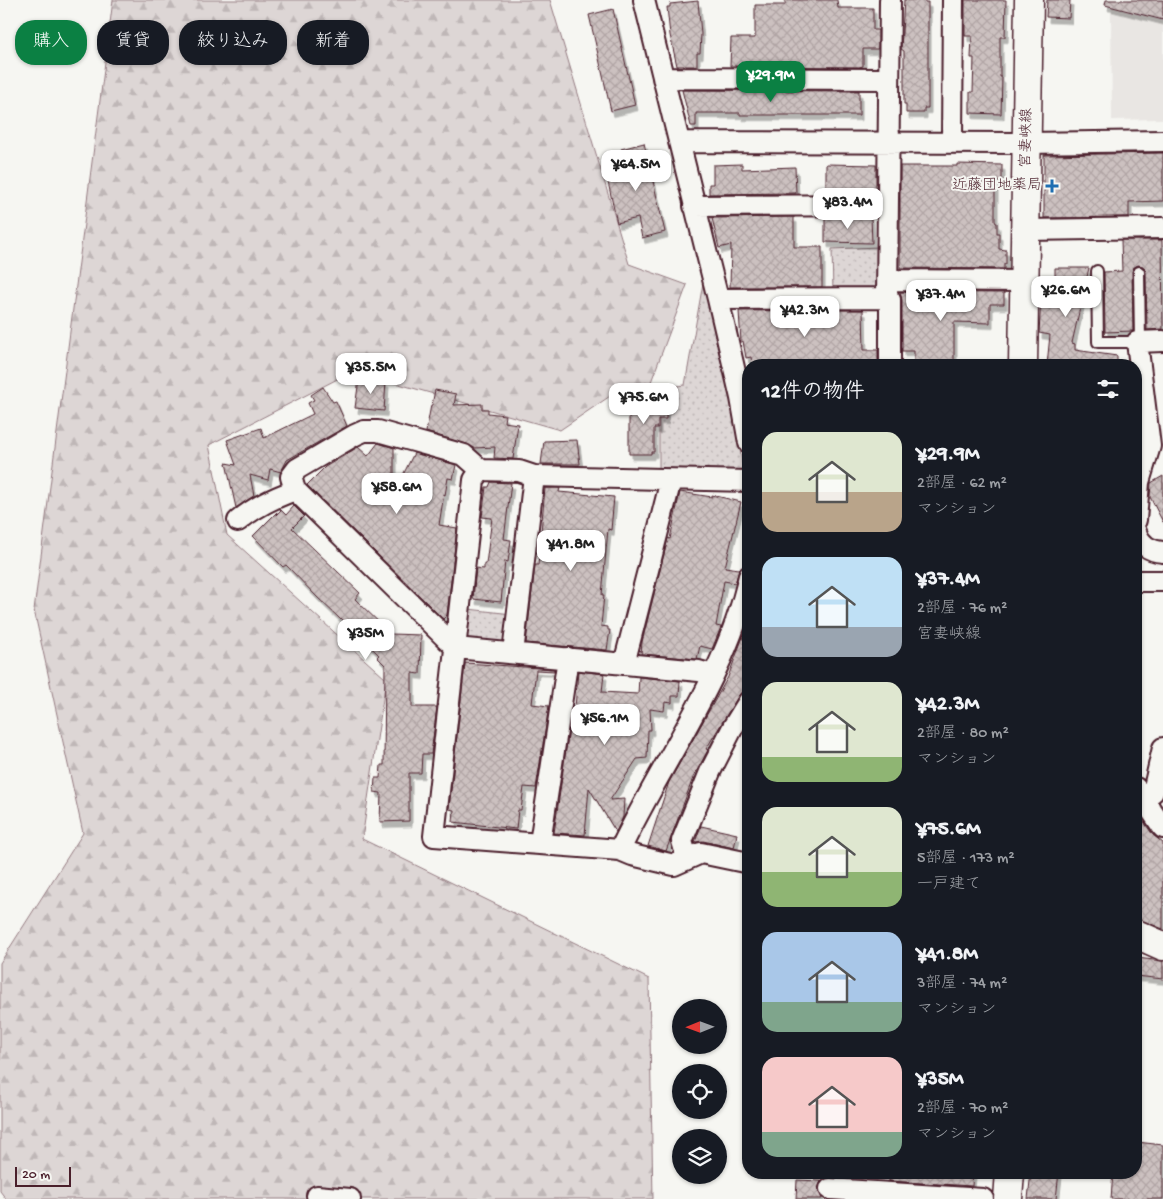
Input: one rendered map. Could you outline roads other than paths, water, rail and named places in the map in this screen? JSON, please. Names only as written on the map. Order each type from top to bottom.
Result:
[{"type":"main road","name":"宮妻峡線","points":[[1023,359],[1029,0]]},
{"type":"main road","points":[[1142,937],[1163,946]]},
{"type":"main road","points":[[1008,1199],[1009,1179]]},
{"type":"street","points":[[644,0],[694,206],[742,387]]},
{"type":"street","points":[[890,0],[888,79],[890,359]]},
{"type":"street","points":[[952,142],[954,0]]},
{"type":"street","points":[[663,78],[888,79]]},
{"type":"street","points":[[679,142],[888,141],[1027,143],[1163,140]]},
{"type":"street","points":[[694,206],[888,205]]},
{"type":"street","points":[[1026,230],[1163,228]]},
{"type":"street","points":[[718,299],[1025,281]]},
{"type":"street","points":[[1142,359],[1139,342],[1163,341]]},
{"type":"street","points":[[1142,361],[1156,447],[1142,476]]},
{"type":"street","points":[[713,675],[699,671],[456,648],[295,490],[291,478],[297,469],[364,432],[378,431],[464,455],[481,470],[519,471],[534,476],[742,481]]},
{"type":"street","points":[[481,470],[474,480],[434,836],[620,850],[632,855],[674,865],[701,852],[742,861]]},
{"type":"street","points":[[513,653],[534,476]]},
{"type":"street","points":[[624,664],[670,480]]},
{"type":"street","points":[[238,520],[263,503],[295,490]]},
{"type":"street","points":[[1142,543],[1156,552],[1163,552]]},
{"type":"street","points":[[1142,581],[1163,581]]},
{"type":"street","points":[[620,850],[713,675],[733,632],[742,605]]},
{"type":"street","points":[[540,843],[568,658]]},
{"type":"street","points":[[687,858],[682,841],[710,772],[742,712]]},
{"type":"street","points":[[1163,748],[1145,790],[1163,828]]},
{"type":"street","points":[[830,1189],[983,1199]]},
{"type":"street","points":[[317,1196],[350,1199]]},
{"type":"lane","points":[[1097,271],[1098,342],[1139,342],[1139,272]]},
{"type":"place","name":"近藤団地薬局","points":[[1052,186]]}]
